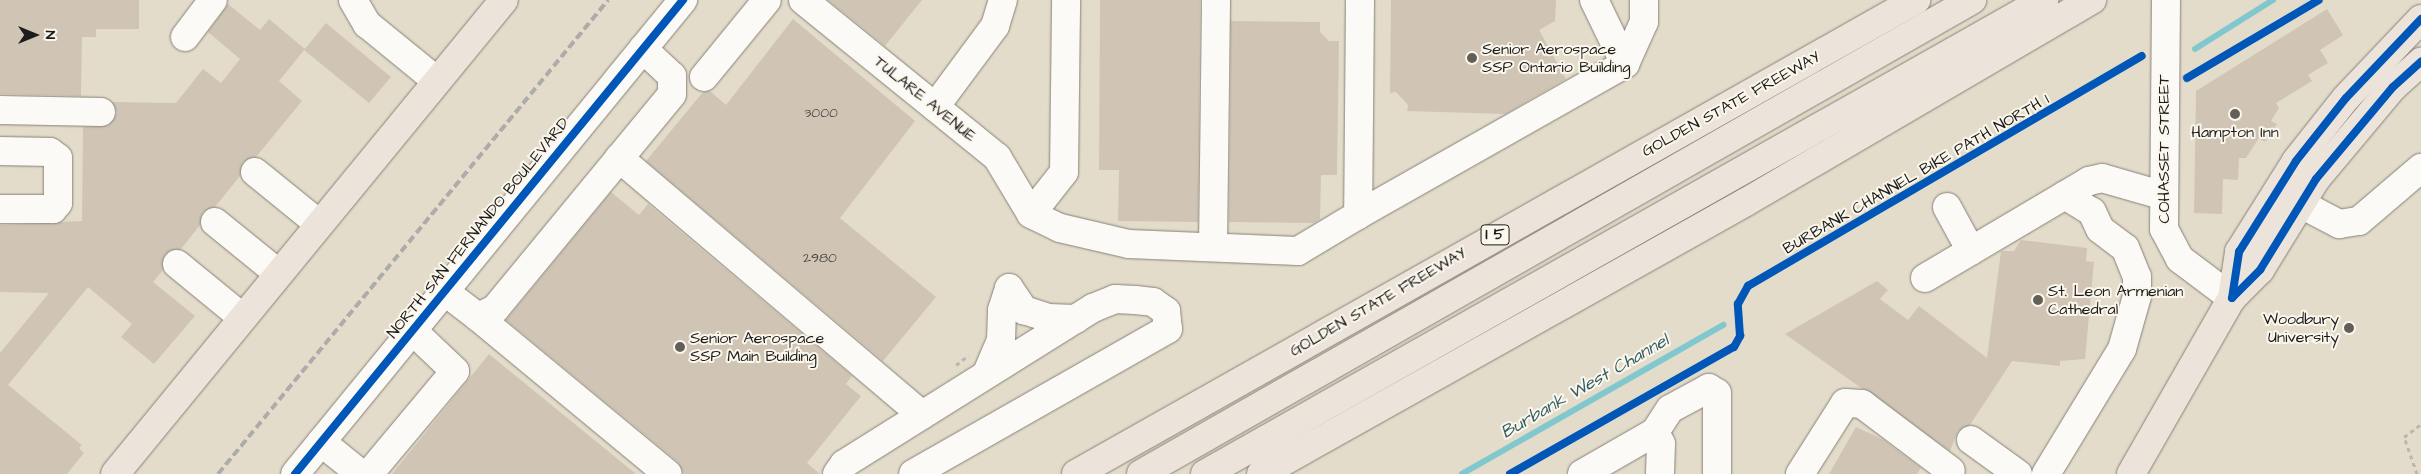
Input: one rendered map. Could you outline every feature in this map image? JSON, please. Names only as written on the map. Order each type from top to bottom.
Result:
[{"type":"main road","points":[[115,474],[504,0]]},
{"type":"main road","name":"GOLDEN STATE FREEWAY","points":[[1076,474],[1916,0]]},
{"type":"main road","points":[[1142,474],[1972,0]]},
{"type":"main road","points":[[1205,474],[2044,0]]},
{"type":"main road","points":[[1260,474],[2092,0]]},
{"type":"main road","points":[[2232,298],[2239,252],[2277,191],[2346,98],[2421,19]]},
{"type":"main road","points":[[2131,474],[2232,298],[2260,270],[2300,206],[2393,87],[2421,62]]},
{"type":"street","points":[[185,37],[213,0]]},
{"type":"street","points":[[353,0],[367,24],[437,81]]},
{"type":"street","name":"NORTH SAN FERNANDO BOULEVARD","points":[[295,474],[683,0]]},
{"type":"street","points":[[704,77],[767,0]]},
{"type":"street","name":"TULARE AVENUE","points":[[802,0],[997,157],[1031,214]]},
{"type":"street","points":[[935,106],[995,26],[1003,0]]},
{"type":"street","points":[[1066,0],[1064,172],[1031,214],[1060,228],[1129,244],[1298,251],[1625,64],[1644,22],[1644,0]]},
{"type":"street","points":[[1213,247],[1216,0]]},
{"type":"street","points":[[1358,215],[1360,0]]},
{"type":"street","points":[[1594,0],[1625,64]]},
{"type":"street","name":"COHASSET STREET","points":[[2166,0],[2161,195],[2164,229],[2171,247],[2180,259],[2232,298]]},
{"type":"street","points":[[478,317],[495,309],[672,94],[672,76],[642,49]]},
{"type":"street","points":[[0,110],[101,112]]},
{"type":"street","points":[[0,151],[50,152],[58,158],[58,203],[53,209],[0,209]]},
{"type":"street","points":[[619,158],[922,415]]},
{"type":"street","points":[[2277,191],[2300,206],[2339,224],[2359,221],[2420,170]]},
{"type":"street","points":[[255,172],[319,224]]},
{"type":"street","points":[[1925,278],[2060,199],[2102,178],[2161,195]]},
{"type":"street","points":[[2046,474],[2122,348],[2137,296],[2137,277],[2125,248],[2100,229],[2092,212],[2060,199]]},
{"type":"street","points":[[1947,207],[1971,251]]},
{"type":"street","points":[[215,222],[279,274]]},
{"type":"street","points":[[177,264],[243,318]]},
{"type":"street","points":[[987,374],[1001,340],[1002,310],[1010,288],[1024,310],[1048,318],[1076,319]]},
{"type":"street","points":[[444,291],[668,474]]},
{"type":"street","points":[[837,474],[844,464],[1076,319],[1115,300],[1153,302],[1166,311],[1168,328],[912,474]]},
{"type":"street","points":[[369,474],[455,371],[412,330]]},
{"type":"street","points":[[1582,474],[1654,432],[1670,408],[1694,392],[1709,388],[1717,393],[1717,474]]},
{"type":"street","points":[[1800,474],[1844,403],[1862,404],[1951,471]]},
{"type":"street","points":[[1654,432],[1661,444],[1660,474]]},
{"type":"street","points":[[1971,440],[2018,474]]},
{"type":"street","points":[[321,442],[361,474]]},
{"type":"path","points":[[2417,474],[2404,437],[2421,424]]},
{"type":"building","points":[[0,0],[139,0],[139,29],[96,29],[96,37],[82,37],[81,96],[0,94]]},
{"type":"building","points":[[828,0],[922,0],[885,46]]},
{"type":"building","points":[[1100,0],[1200,0],[1198,222],[1118,221],[1119,170],[1099,170]]},
{"type":"building","name":"Senior Aerospace SSP Ontario Building","points":[[1391,0],[1556,0],[1555,21],[1539,30],[1566,79],[1505,114],[1407,111],[1408,105],[1396,92],[1390,93]]},
{"type":"building","points":[[228,4],[260,30],[269,19],[305,49],[279,81],[302,101],[256,157],[243,162],[240,176],[215,207],[203,212],[200,225],[181,249],[165,255],[163,270],[153,282],[195,316],[154,364],[121,337],[132,324],[88,287],[8,385],[82,445],[79,448],[84,453],[67,474],[0,474],[0,353],[49,293],[0,292],[0,225],[82,221],[83,127],[109,125],[117,113],[112,102],[176,103],[203,69],[221,83],[240,59],[208,32]]},
{"type":"building","name":"Hampton Inn","points":[[2327,9],[2343,35],[2320,50],[2328,63],[2308,75],[2312,81],[2276,103],[2279,108],[2271,121],[2277,124],[2265,142],[2259,138],[2246,158],[2239,158],[2238,180],[2223,179],[2222,214],[2194,213],[2196,91]]},
{"type":"building","points":[[793,19],[915,121],[840,218],[936,297],[883,361],[646,161],[703,92],[710,91],[726,105]]},
{"type":"building","points":[[1231,21],[1320,22],[1320,32],[1329,41],[1339,41],[1337,175],[1321,175],[1320,219],[1314,223],[1229,222]]},
{"type":"building","points":[[326,23],[391,77],[369,103],[304,50]]},
{"type":"building","name":"Senior Aerospace SSP Main Building","points":[[611,192],[639,215],[648,204],[852,376],[846,384],[861,396],[807,463],[820,474],[684,474],[678,462],[506,320]]},
{"type":"building","points":[[2021,240],[2087,248],[2086,261],[2094,262],[2085,359],[2060,361],[2060,366],[2012,361],[1970,425],[1958,431],[1950,451],[1785,334],[1877,281],[1888,290],[1880,299],[1908,320],[1919,306],[1987,358],[2001,251],[2014,251]]},
{"type":"building","points":[[489,354],[636,474],[392,474]]},
{"type":"building","points":[[1856,427],[1882,439],[1921,468],[1917,474],[1829,474]]},
{"type":"waterway","name":"Burbank West Channel","points":[[2195,49],[2273,0]]},
{"type":"waterway","name":"Burbank West Channel","points":[[1462,474],[1723,325]]},
{"type":"railway","points":[[218,474],[608,0]]},
{"type":"cycle path","points":[[295,474],[683,0]]},
{"type":"cycle path","points":[[2187,78],[2319,0]]},
{"type":"cycle path","points":[[2232,298],[2239,252],[2296,161],[2346,98],[2421,19]]},
{"type":"cycle path","name":"BURBANK CHANNEL BIKE PATH NORTH 1","points":[[1510,474],[1734,347],[1740,336],[1738,304],[1748,286],[2142,56]]},
{"type":"cycle path","points":[[2232,298],[2260,270],[2316,179],[2393,87],[2421,62]]},
{"type":"place","name":"Senior Aerospace SSP Ontario Building","points":[[1472,58]]},
{"type":"place","name":"Hampton Inn","points":[[2235,114]]},
{"type":"place","name":"St. Leon Armenian Cathedral","points":[[2038,300]]},
{"type":"place","name":"Woodbury University","points":[[2349,328]]},
{"type":"place","name":"Senior Aerospace SSP Main Building","points":[[680,347]]}]
